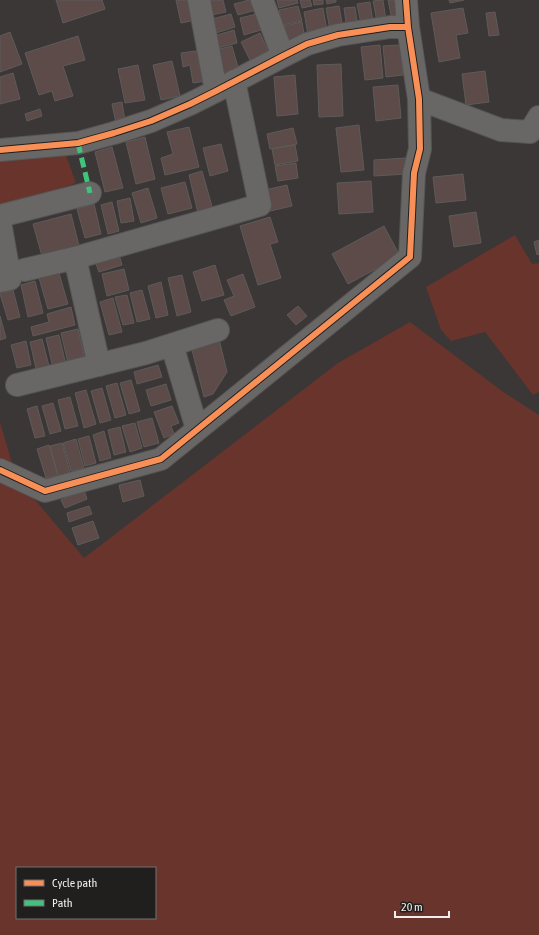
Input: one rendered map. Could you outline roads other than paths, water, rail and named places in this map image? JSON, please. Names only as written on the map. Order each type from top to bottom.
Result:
[{"type":"street","points":[[24,270],[75,258],[260,205],[199,0]]},
{"type":"street","points":[[262,0],[283,56]]},
{"type":"street","points":[[0,470],[45,491],[161,459],[410,256],[414,173],[420,149],[419,100],[408,27],[406,0]]},
{"type":"street","points":[[0,150],[78,143],[151,121],[190,104],[307,44],[338,35],[390,27],[408,27]]},
{"type":"street","points":[[419,100],[502,130],[530,132],[539,117]]},
{"type":"street","points":[[0,216],[90,193]]},
{"type":"street","points":[[0,222],[10,279],[0,281]]},
{"type":"street","points":[[75,258],[99,365]]},
{"type":"street","points":[[17,385],[146,353],[218,330]]},
{"type":"street","points":[[172,345],[197,429]]}]
